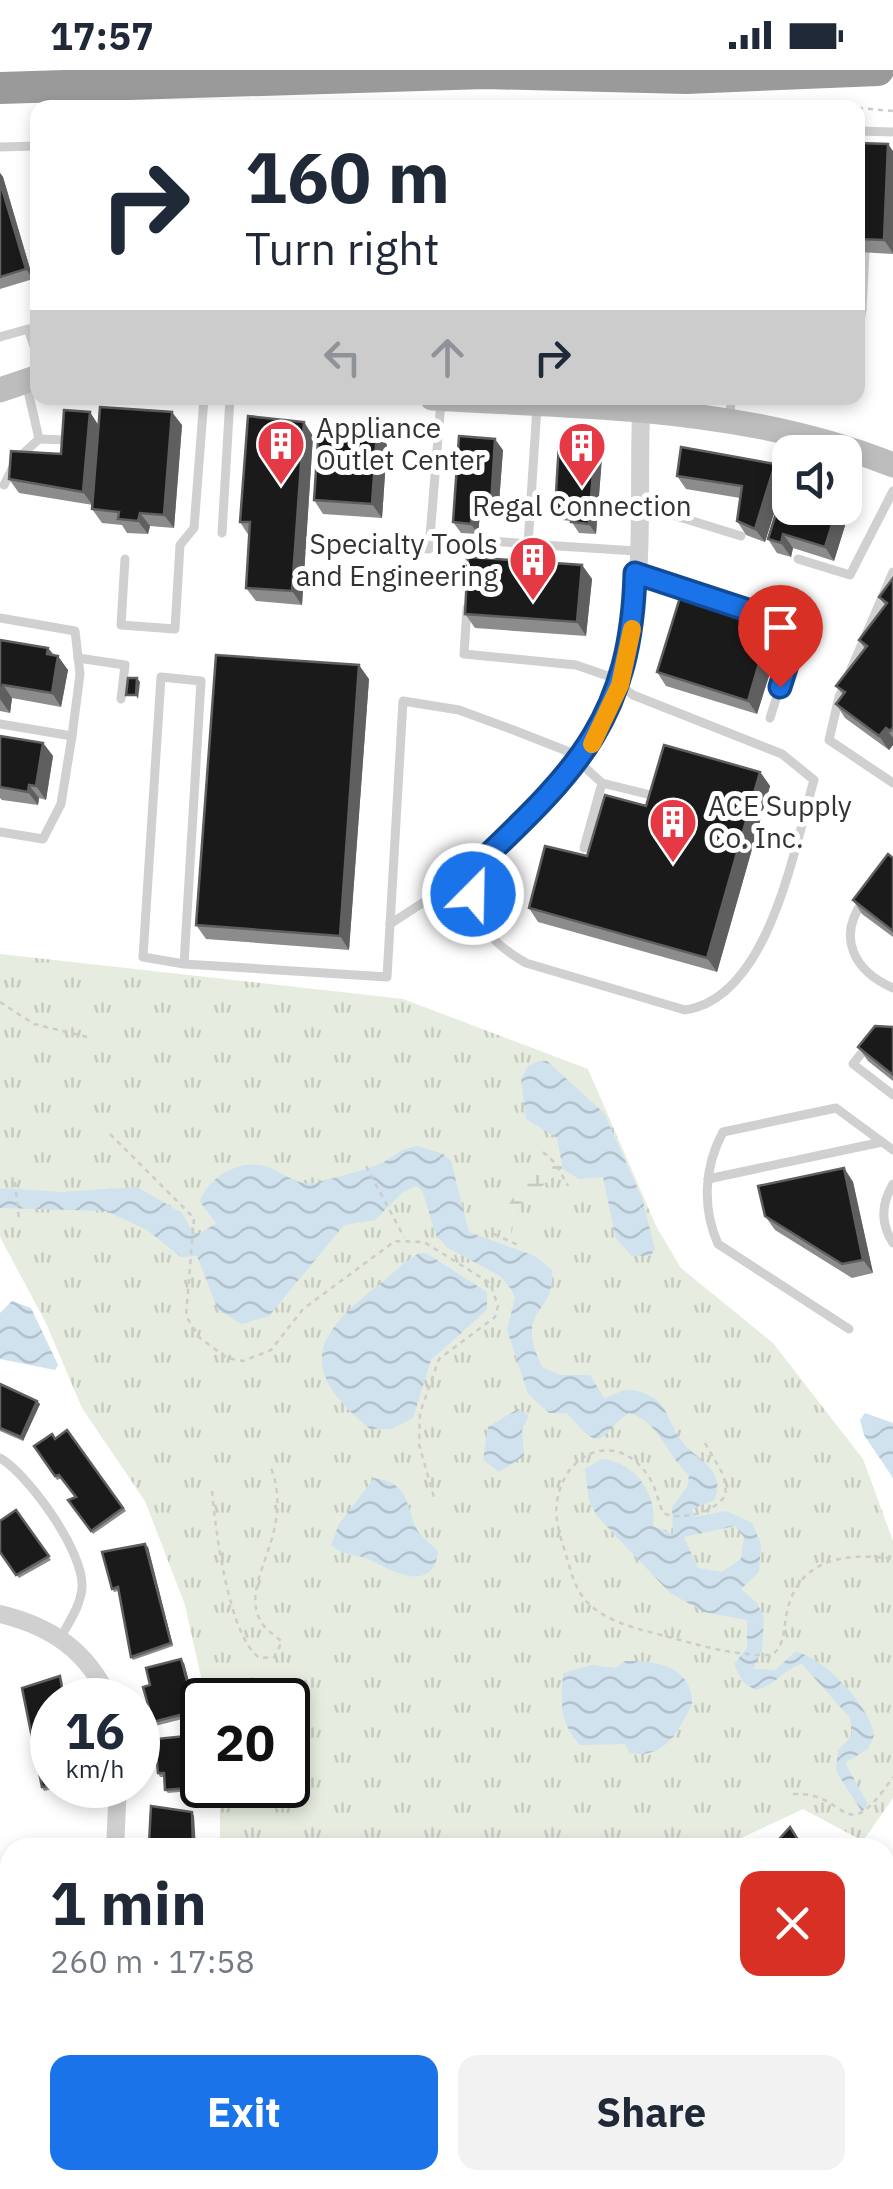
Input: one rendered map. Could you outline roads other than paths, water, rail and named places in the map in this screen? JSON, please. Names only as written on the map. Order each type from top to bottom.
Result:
[{"type":"highway","points":[[0,88],[485,73],[686,78],[878,70]]},
{"type":"street","points":[[0,390],[30,373]]},
{"type":"street","points":[[575,405],[640,413],[730,409],[893,464]]},
{"type":"street","points":[[470,872],[578,762],[620,685],[634,613],[640,413]]},
{"type":"street","points":[[0,1614],[62,1638],[86,1658],[97,1678]]},
{"type":"street","points":[[115,1838],[117,1808]]},
{"type":"lane","points":[[865,131],[893,132]]},
{"type":"lane","points":[[0,147],[30,146]]},
{"type":"lane","points":[[0,338],[28,329],[30,343]]},
{"type":"lane","points":[[37,405],[39,438]]},
{"type":"lane","points":[[126,559],[121,625],[175,629],[180,545],[194,528],[203,405]]},
{"type":"lane","points":[[222,532],[230,405]]},
{"type":"lane","points":[[330,542],[429,548],[440,405]]},
{"type":"lane","points":[[528,544],[551,405]]},
{"type":"lane","points":[[4,485],[17,458],[39,438],[68,440]]},
{"type":"lane","points":[[798,560],[850,576],[893,492]]},
{"type":"lane","points":[[638,504],[741,536]]},
{"type":"lane","points":[[468,585],[470,550],[492,542],[636,551]]},
{"type":"lane","points":[[893,572],[840,697],[829,740],[893,782]]},
{"type":"lane","points":[[635,573],[799,627],[770,718]]},
{"type":"lane","points":[[390,924],[470,872],[476,915],[485,930],[526,964],[685,1010],[713,1003],[726,992],[772,927],[814,780],[782,754],[633,695],[576,664],[464,654],[467,602]]},
{"type":"lane","points":[[0,618],[75,631],[78,658],[72,736],[61,804],[43,838],[0,832]]},
{"type":"lane","points":[[78,658],[125,664],[121,699]]},
{"type":"lane","points":[[184,964],[201,681],[161,678],[143,957],[184,964],[387,977],[404,701],[458,710],[516,730],[567,751],[602,783],[654,796]]},
{"type":"lane","points":[[0,724],[72,736]]},
{"type":"lane","points":[[584,848],[602,783]]},
{"type":"lane","points":[[873,889],[852,916],[850,944],[862,969],[893,988]]},
{"type":"lane","points":[[879,1031],[853,1064],[893,1095]]},
{"type":"lane","points":[[849,1329],[718,1244],[710,1226],[708,1179],[723,1132],[836,1108],[893,1150]]},
{"type":"lane","points":[[708,1179],[882,1142]]},
{"type":"lane","points":[[893,1184],[883,1208],[885,1230],[893,1243]]},
{"type":"lane","points":[[0,1458],[27,1481],[76,1553],[82,1588],[62,1638]]},
{"type":"water","points":[[547,1061],[604,1113],[642,1198],[655,1249],[650,1256],[632,1256],[616,1239],[603,1177],[579,1179],[563,1169],[557,1138],[526,1119],[521,1079],[528,1066]]},
{"type":"water","points":[[411,1147],[443,1154],[451,1161],[469,1232],[535,1256],[552,1270],[548,1296],[533,1322],[534,1347],[542,1367],[560,1375],[590,1375],[604,1398],[629,1390],[655,1399],[684,1444],[710,1468],[717,1481],[714,1500],[692,1509],[695,1517],[726,1511],[752,1523],[761,1544],[759,1572],[741,1589],[757,1603],[764,1618],[762,1650],[753,1669],[775,1670],[795,1652],[806,1655],[831,1672],[855,1698],[874,1736],[868,1749],[845,1763],[868,1804],[862,1812],[836,1771],[838,1750],[852,1736],[850,1718],[802,1664],[762,1688],[755,1690],[743,1682],[734,1664],[747,1648],[747,1620],[704,1612],[670,1593],[597,1516],[589,1501],[585,1469],[602,1459],[625,1466],[648,1492],[653,1526],[673,1534],[672,1507],[687,1487],[689,1475],[639,1417],[629,1413],[596,1439],[567,1413],[549,1413],[528,1394],[507,1330],[515,1298],[512,1290],[500,1276],[448,1248],[436,1235],[422,1190],[416,1186],[403,1192],[375,1220],[344,1225],[269,1316],[242,1324],[218,1310],[197,1256],[181,1257],[147,1230],[106,1211],[0,1208],[0,1188],[62,1192],[137,1187],[182,1213],[192,1231],[200,1234],[216,1223],[200,1202],[204,1193],[217,1178],[237,1167],[268,1167],[311,1183],[377,1165]],"holes":[[[735,1526],[744,1537],[741,1559],[722,1572],[698,1568],[684,1537]]]},
{"type":"water","points":[[419,1253],[426,1253],[487,1292],[487,1310],[431,1360],[413,1418],[391,1429],[370,1429],[332,1390],[324,1373],[322,1356],[326,1340],[354,1306]]},
{"type":"water","points":[[12,1301],[31,1308],[58,1365],[55,1370],[0,1359],[0,1313]]},
{"type":"water","points":[[518,1409],[529,1416],[522,1430],[524,1456],[499,1472],[483,1460],[488,1427]]},
{"type":"water","points":[[865,1413],[893,1423],[893,1478],[864,1435],[860,1420]]},
{"type":"water","points":[[374,1478],[401,1491],[419,1533],[438,1551],[435,1565],[428,1573],[397,1573],[331,1545],[339,1524]]},
{"type":"water","points":[[625,1661],[660,1664],[679,1673],[690,1691],[692,1704],[687,1714],[669,1741],[653,1752],[630,1753],[625,1744],[580,1745],[565,1720],[563,1673],[592,1665],[616,1668]]},
{"type":"place","name":"Appliance Outlet Center","points":[[281,486]]},
{"type":"place","name":"Regal Connection","points":[[582,488]]},
{"type":"place","name":"Specialty Tools and Engineering","points":[[533,602]]},
{"type":"place","name":"ACE Supply Co. Inc.","points":[[673,864]]}]
